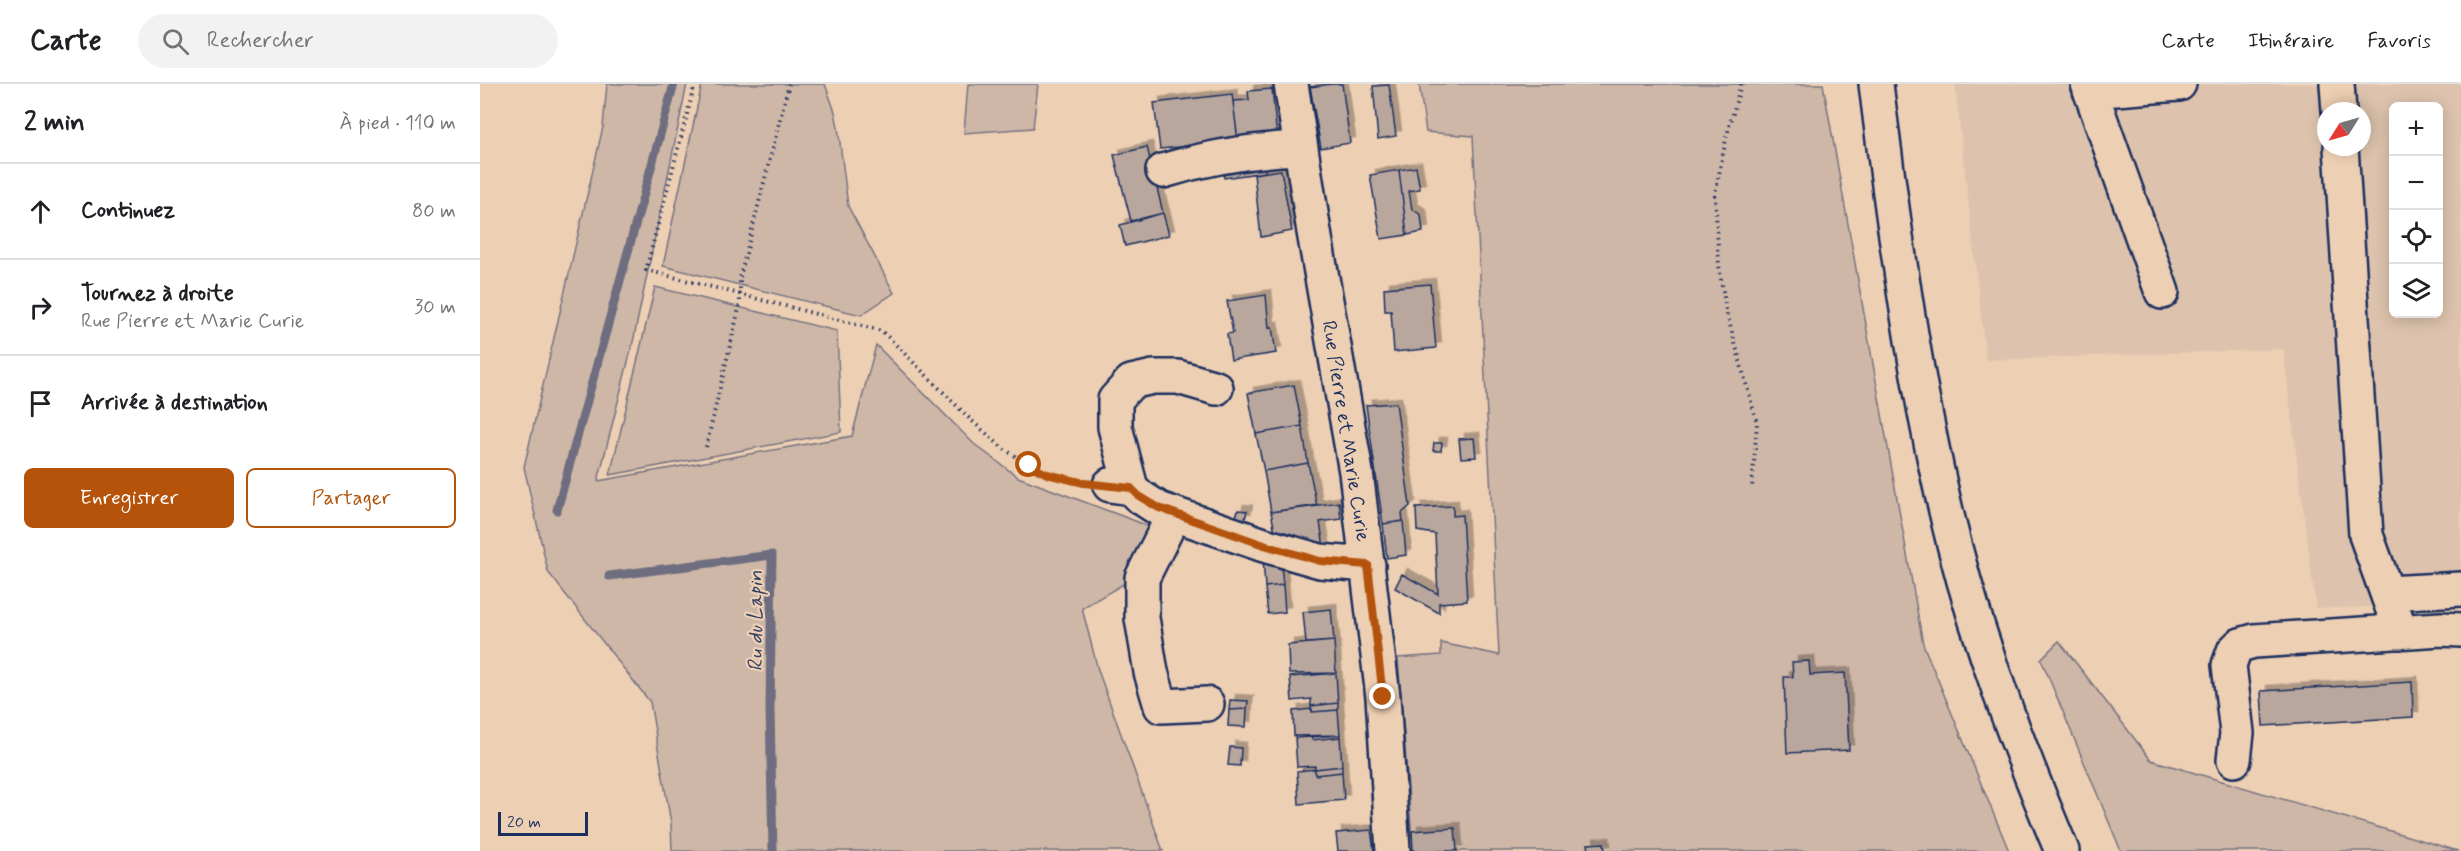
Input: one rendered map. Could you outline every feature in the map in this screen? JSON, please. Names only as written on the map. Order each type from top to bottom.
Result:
[{"type":"street","name":"Rue Pierre et Marie Curie","points":[[1291,84],[1356,472],[1383,697],[1393,851]]},
{"type":"street","points":[[1876,84],[1895,237],[1922,396],[1954,545],[1975,619],[2002,698],[2062,851]]},
{"type":"street","points":[[2162,292],[2089,87],[2179,84]]},
{"type":"street","points":[[2337,84],[2338,102]]},
{"type":"street","points":[[1163,171],[1198,160],[1261,149],[1300,148]]},
{"type":"street","points":[[2342,156],[2366,535],[2401,632]]},
{"type":"street","points":[[1216,388],[1178,377],[1153,377],[1131,381],[1115,400],[1120,487],[1174,514],[1264,545],[1320,561],[1368,565]]},
{"type":"street","points":[[1174,514],[1142,578],[1142,618],[1151,672],[1161,706],[1207,704]]},
{"type":"street","points":[[2387,593],[2461,589]]},
{"type":"street","points":[[2234,760],[2237,733],[2229,665],[2234,651],[2240,645],[2254,641],[2461,630]]},
{"type":"path","points":[[695,84],[646,270],[882,331],[971,420],[1005,450],[1047,474],[1084,483],[1120,487]]},
{"type":"path","points":[[706,447],[740,304],[740,277],[789,84]]},
{"type":"path","points":[[1741,84],[1726,139],[1715,194],[1719,266],[1726,310],[1757,423],[1752,488]]},
{"type":"shaded area","points":[[607,84],[687,84],[633,342],[598,481],[852,436],[876,345],[974,444],[1018,477],[1159,530],[1127,582],[1082,608],[1098,670],[1163,851],[672,851],[671,823],[650,702],[548,572],[524,467],[603,127]]},
{"type":"shaded area","points":[[702,84],[825,84],[838,127],[848,206],[894,293],[861,315],[663,266]]},
{"type":"shaded area","points":[[968,84],[1038,84],[1033,128],[964,133]]},
{"type":"shaded area","points":[[1419,84],[1823,84],[1923,644],[2009,851],[1413,851],[1398,658],[1441,655],[1441,643],[1499,655],[1473,136],[1426,132]]},
{"type":"shaded area","points":[[1955,84],[2461,84],[2461,606],[2316,608],[2283,349],[1986,360]]},
{"type":"shaded area","points":[[655,287],[837,331],[841,432],[610,475]]},
{"type":"shaded area","points":[[2059,641],[2151,760],[2458,851],[2121,851],[2041,659]]},
{"type":"building","points":[[1342,84],[1350,143],[1321,148],[1310,87]]},
{"type":"building","points":[[1389,85],[1396,136],[1378,139],[1373,86]]},
{"type":"building","points":[[1272,89],[1277,137],[1238,141],[1233,101],[1249,100],[1248,91]]},
{"type":"building","points":[[1232,94],[1238,141],[1160,149],[1154,103]]},
{"type":"building","points":[[1147,147],[1163,213],[1131,221],[1114,155]]},
{"type":"building","points":[[1222,159],[1264,161],[1265,172],[1224,178]]},
{"type":"building","points":[[1416,167],[1420,189],[1409,191],[1412,209],[1421,215],[1423,232],[1407,235],[1399,170]]},
{"type":"building","points":[[1281,170],[1292,231],[1261,237],[1254,174]]},
{"type":"building","points":[[1399,170],[1407,235],[1381,239],[1370,175]]},
{"type":"building","points":[[1163,213],[1169,235],[1125,246],[1120,225]]},
{"type":"building","points":[[1430,284],[1436,348],[1394,352],[1391,311],[1385,311],[1384,288]]},
{"type":"building","points":[[1266,295],[1269,328],[1272,327],[1276,353],[1231,360],[1227,334],[1233,333],[1227,301]]},
{"type":"building","points":[[1294,385],[1302,426],[1256,434],[1248,393]]},
{"type":"building","points":[[1396,403],[1410,506],[1402,513],[1403,521],[1383,524],[1366,405]]},
{"type":"building","points":[[1302,426],[1308,463],[1264,471],[1256,434]]},
{"type":"building","points":[[1474,438],[1476,457],[1461,458],[1459,439]]},
{"type":"building","points":[[1434,443],[1442,443],[1441,451],[1433,451]]},
{"type":"building","points":[[1308,463],[1317,506],[1271,512],[1264,471]]},
{"type":"building","points":[[1339,502],[1341,519],[1320,522],[1324,547],[1276,537],[1271,512]]},
{"type":"building","points":[[1453,506],[1453,516],[1462,515],[1467,601],[1439,603],[1439,613],[1395,588],[1402,574],[1438,594],[1435,534],[1417,531],[1416,508]]},
{"type":"building","points":[[1238,510],[1247,511],[1245,519],[1236,517]]},
{"type":"building","points":[[1403,521],[1406,555],[1387,558],[1383,524]]},
{"type":"building","points":[[1263,558],[1281,565],[1283,585],[1265,587]]},
{"type":"building","points":[[1283,585],[1285,612],[1268,614],[1265,587]]},
{"type":"building","points":[[1331,609],[1334,641],[1306,643],[1303,612]]},
{"type":"building","points":[[1334,641],[1336,673],[1289,674],[1288,645]]},
{"type":"building","points":[[1809,661],[1810,675],[1845,673],[1849,750],[1787,753],[1784,677],[1793,677],[1792,662]]},
{"type":"building","points":[[1336,673],[1338,703],[1311,706],[1311,699],[1292,701],[1290,677]]},
{"type":"building","points":[[2412,682],[2413,717],[2263,726],[2261,691]]},
{"type":"building","points":[[1230,700],[1248,701],[1247,709],[1229,710]]},
{"type":"building","points":[[1338,703],[1338,710],[1312,712],[1311,706]]},
{"type":"building","points":[[1247,709],[1246,727],[1228,726],[1229,710]]},
{"type":"building","points":[[1312,709],[1312,712],[1338,710],[1340,735],[1294,736],[1293,711]]},
{"type":"building","points":[[1340,735],[1340,737],[1312,740],[1311,737]]},
{"type":"building","points":[[1311,737],[1312,740],[1340,737],[1342,766],[1315,769],[1315,766],[1297,767],[1295,738]]},
{"type":"building","points":[[1230,747],[1241,748],[1240,766],[1228,765]]},
{"type":"building","points":[[1342,766],[1342,772],[1315,775],[1315,769]]},
{"type":"building","points":[[1315,769],[1315,775],[1342,772],[1344,800],[1299,804],[1297,771]]},
{"type":"building","points":[[1455,828],[1457,851],[1413,851],[1412,831]]},
{"type":"building","points":[[1371,830],[1374,851],[1338,851],[1336,833]]},
{"type":"building","points":[[1604,843],[1605,851],[1589,851],[1588,844]]},
{"type":"waterway","name":"Ru du Lapin","points":[[557,510],[674,84]]},
{"type":"waterway","name":"Ru du Lapin","points":[[609,576],[772,555],[770,709],[773,851]]},
{"type":"route","points":[[1029,465],[1047,474],[1084,483],[1131,488],[1139,496],[1159,508],[1264,545],[1320,561],[1368,565],[1383,697]]}]
